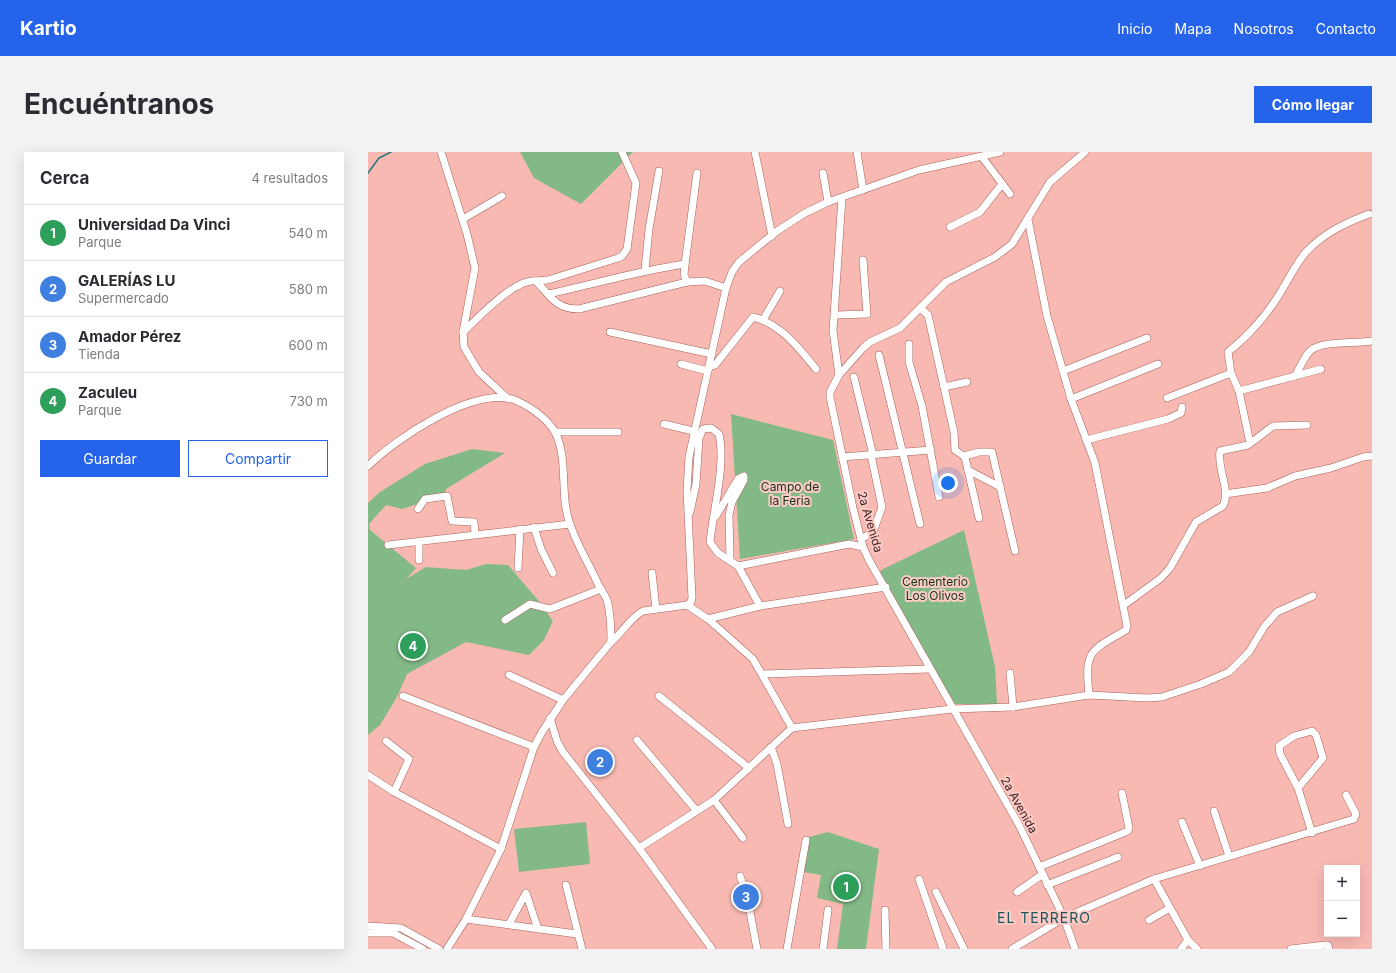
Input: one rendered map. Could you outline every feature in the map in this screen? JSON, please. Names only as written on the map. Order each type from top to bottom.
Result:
[{"type":"street","points":[[441,152],[475,268],[463,332],[464,347],[473,363],[490,384],[508,399]]},
{"type":"street","points":[[463,332],[496,301],[529,280],[548,280],[622,256],[627,249],[636,183],[622,152]]},
{"type":"street","points":[[755,152],[772,236]]},
{"type":"street","points":[[857,152],[863,190]]},
{"type":"street","points":[[447,949],[466,920],[501,849],[534,747],[550,718],[611,642],[620,635],[638,614],[656,609],[687,605],[691,602],[686,490],[689,456],[726,288],[732,272],[739,262],[772,236],[805,213],[828,202],[919,170],[1000,152]]},
{"type":"street","name":"2a Avenida","points":[[1075,949],[1064,918],[1019,825],[952,709],[863,547],[842,456],[830,392],[839,376],[870,342],[900,328],[946,282],[995,257],[1012,244],[1054,178],[1085,152]]},
{"type":"street","points":[[982,156],[1010,194]]},
{"type":"street","points":[[645,270],[649,229],[659,171]]},
{"type":"street","points":[[687,282],[684,275],[685,264],[697,172]]},
{"type":"street","points":[[823,173],[828,202]]},
{"type":"street","points":[[950,227],[980,212],[1002,184]]},
{"type":"street","points":[[462,220],[502,196]]},
{"type":"street","points":[[839,376],[833,331],[836,315],[842,198]]},
{"type":"street","points":[[1250,444],[1239,392],[1231,373],[1228,352],[1256,326],[1278,297],[1290,273],[1306,252],[1324,236],[1340,226],[1368,214]]},
{"type":"street","points":[[1028,219],[1047,316],[1071,399],[1095,463],[1108,538],[1124,605],[1127,626],[1126,630],[1100,645],[1092,652],[1086,668],[1089,696]]},
{"type":"street","points":[[836,315],[867,314],[863,260]]},
{"type":"street","points":[[548,294],[597,284],[645,270],[685,264]]},
{"type":"street","points":[[536,281],[557,305],[564,308],[580,309],[687,282],[705,281],[726,288]]},
{"type":"street","points":[[763,320],[780,291]]},
{"type":"street","points":[[920,308],[928,315],[954,432],[955,450],[964,456],[979,518]]},
{"type":"street","points":[[681,364],[708,369],[715,365],[752,317],[763,320],[795,343],[816,369]]},
{"type":"street","points":[[610,332],[712,354]]},
{"type":"street","points":[[1063,371],[1147,338]]},
{"type":"street","points":[[1295,376],[1308,354],[1313,349],[1335,343],[1372,341]]},
{"type":"street","points":[[909,344],[909,362],[922,406],[939,497]]},
{"type":"street","points":[[879,355],[920,524]]},
{"type":"street","points":[[1071,399],[1158,364]]},
{"type":"street","points":[[1239,392],[1321,369]]},
{"type":"street","points":[[1167,398],[1231,373]]},
{"type":"street","points":[[854,377],[882,507],[873,532],[861,538]]},
{"type":"street","points":[[944,387],[967,382]]},
{"type":"street","points":[[368,466],[402,438],[430,420],[472,401],[490,398],[508,399],[529,407],[547,420],[555,432],[563,460],[564,497],[570,524],[607,600],[611,624],[611,642]]},
{"type":"street","points":[[1086,440],[1168,419],[1178,415],[1181,412],[1182,407]]},
{"type":"street","points":[[664,424],[694,431]]},
{"type":"street","points":[[1124,605],[1161,578],[1170,568],[1196,522],[1223,506],[1225,494],[1220,452],[1250,444],[1273,426],[1307,425]]},
{"type":"street","points":[[688,524],[696,484],[699,438],[701,432],[707,428],[716,430],[721,441],[717,495],[710,542],[718,553],[738,566],[760,606]]},
{"type":"street","points":[[555,432],[618,432]]},
{"type":"street","points":[[842,456],[931,450]]},
{"type":"street","points":[[964,456],[979,452],[992,452],[1016,550]]},
{"type":"street","points":[[368,455],[374,460]]},
{"type":"street","points":[[1225,494],[1267,488],[1295,476],[1331,468],[1363,457],[1372,456]]},
{"type":"street","points":[[968,470],[1000,487]]},
{"type":"street","points":[[713,521],[738,479],[744,476],[744,480],[732,502],[729,515],[730,560]]},
{"type":"street","points":[[418,509],[425,499],[446,496],[452,521],[474,522],[475,534]]},
{"type":"street","points":[[388,545],[419,540],[570,524]]},
{"type":"street","points":[[534,527],[541,549],[553,573]]},
{"type":"street","points":[[518,568],[520,529]]},
{"type":"street","points":[[419,540],[419,560]]},
{"type":"street","points":[[738,566],[849,544],[863,547]]},
{"type":"street","points":[[652,573],[656,609]]},
{"type":"street","points":[[708,619],[760,606],[886,587]]},
{"type":"street","points":[[505,620],[530,604],[550,609],[601,589]]},
{"type":"street","points":[[639,848],[696,810],[714,800],[792,728],[952,709],[1013,707],[1089,696],[1147,698],[1162,697],[1201,684],[1229,672],[1249,652],[1264,626],[1277,612],[1313,596]]},
{"type":"street","points":[[687,605],[708,619],[753,659],[763,674],[792,728]]},
{"type":"street","points":[[763,674],[930,669]]},
{"type":"street","points":[[1010,673],[1013,707]]},
{"type":"street","points":[[509,675],[563,700]]},
{"type":"street","points":[[403,696],[534,747]]},
{"type":"street","points":[[659,696],[750,768]]},
{"type":"street","points":[[550,718],[557,741],[563,752],[639,848],[712,949]]},
{"type":"street","points":[[1298,788],[1323,758],[1316,735],[1312,731],[1294,736],[1279,746],[1280,754],[1298,788],[1312,833]]},
{"type":"street","points":[[637,740],[696,810]]},
{"type":"street","points":[[386,741],[409,759],[394,792]]},
{"type":"street","points":[[771,747],[776,764],[788,824]]},
{"type":"street","points":[[368,775],[394,792],[501,849]]},
{"type":"street","points":[[1039,866],[1128,831],[1129,828],[1122,793]]},
{"type":"street","points":[[1012,949],[1064,918],[1154,879],[1312,833],[1354,819],[1356,814],[1346,795]]},
{"type":"street","points":[[714,800],[743,838]]},
{"type":"street","points":[[1214,811],[1230,856]]},
{"type":"street","points":[[1182,822],[1200,866]]},
{"type":"street","points":[[787,949],[806,840]]},
{"type":"street","points":[[1047,885],[1118,857]]},
{"type":"street","points":[[1017,892],[1043,874]]},
{"type":"street","points":[[740,876],[747,896],[757,949]]},
{"type":"street","points":[[919,879],[943,949]]},
{"type":"street","points":[[1154,879],[1188,940],[1197,949]]},
{"type":"street","points":[[566,885],[577,934],[582,949]]},
{"type":"street","points":[[936,892],[964,949]]},
{"type":"street","points":[[509,924],[526,893],[538,929]]},
{"type":"street","points":[[1149,920],[1170,908]]},
{"type":"street","points":[[823,949],[822,942],[828,910]]},
{"type":"street","points":[[886,910],[886,949]]},
{"type":"street","points":[[466,920],[509,924],[577,934]]},
{"type":"street","points":[[368,926],[401,928],[439,949]]},
{"type":"street","points":[[368,933],[393,933],[423,949]]},
{"type":"street","points":[[1180,949],[1188,940]]},
{"type":"street","points":[[1290,949],[1328,945],[1329,949]]},
{"type":"green space","points":[[520,152],[633,152],[581,204],[534,178]]},
{"type":"green space","name":"Campo de la Feria","points":[[731,414],[833,440],[854,539],[740,559]]},
{"type":"green space","points":[[472,449],[505,453],[446,489],[445,495],[402,509],[386,505],[369,524],[370,530],[416,568],[406,579],[426,567],[466,570],[486,564],[508,565],[538,600],[553,621],[544,640],[529,655],[466,642],[407,674],[397,697],[380,725],[368,735],[368,503],[380,492],[425,464]]},
{"type":"green space","name":"Cementerio Los Olivos","points":[[964,530],[995,667],[997,704],[951,704],[880,573],[881,570]]},
{"type":"green space","points":[[586,822],[590,864],[519,872],[514,829]]},
{"type":"green space","points":[[828,832],[879,849],[866,949],[837,949],[843,904],[817,898],[821,875],[803,872],[809,837]]},
{"type":"waterway","points":[[368,173],[379,158],[391,152]]},
{"type":"place","name":"Zaculeu","points":[[413,646]]},
{"type":"place","name":"GALERÍAS LU","points":[[600,762]]},
{"type":"place","name":"Universidad Da Vinci","points":[[846,887]]},
{"type":"place","name":"Amador Pérez","points":[[746,897]]},
{"type":"district","name":"EL TERRERO","points":[[1044,918]]}]
